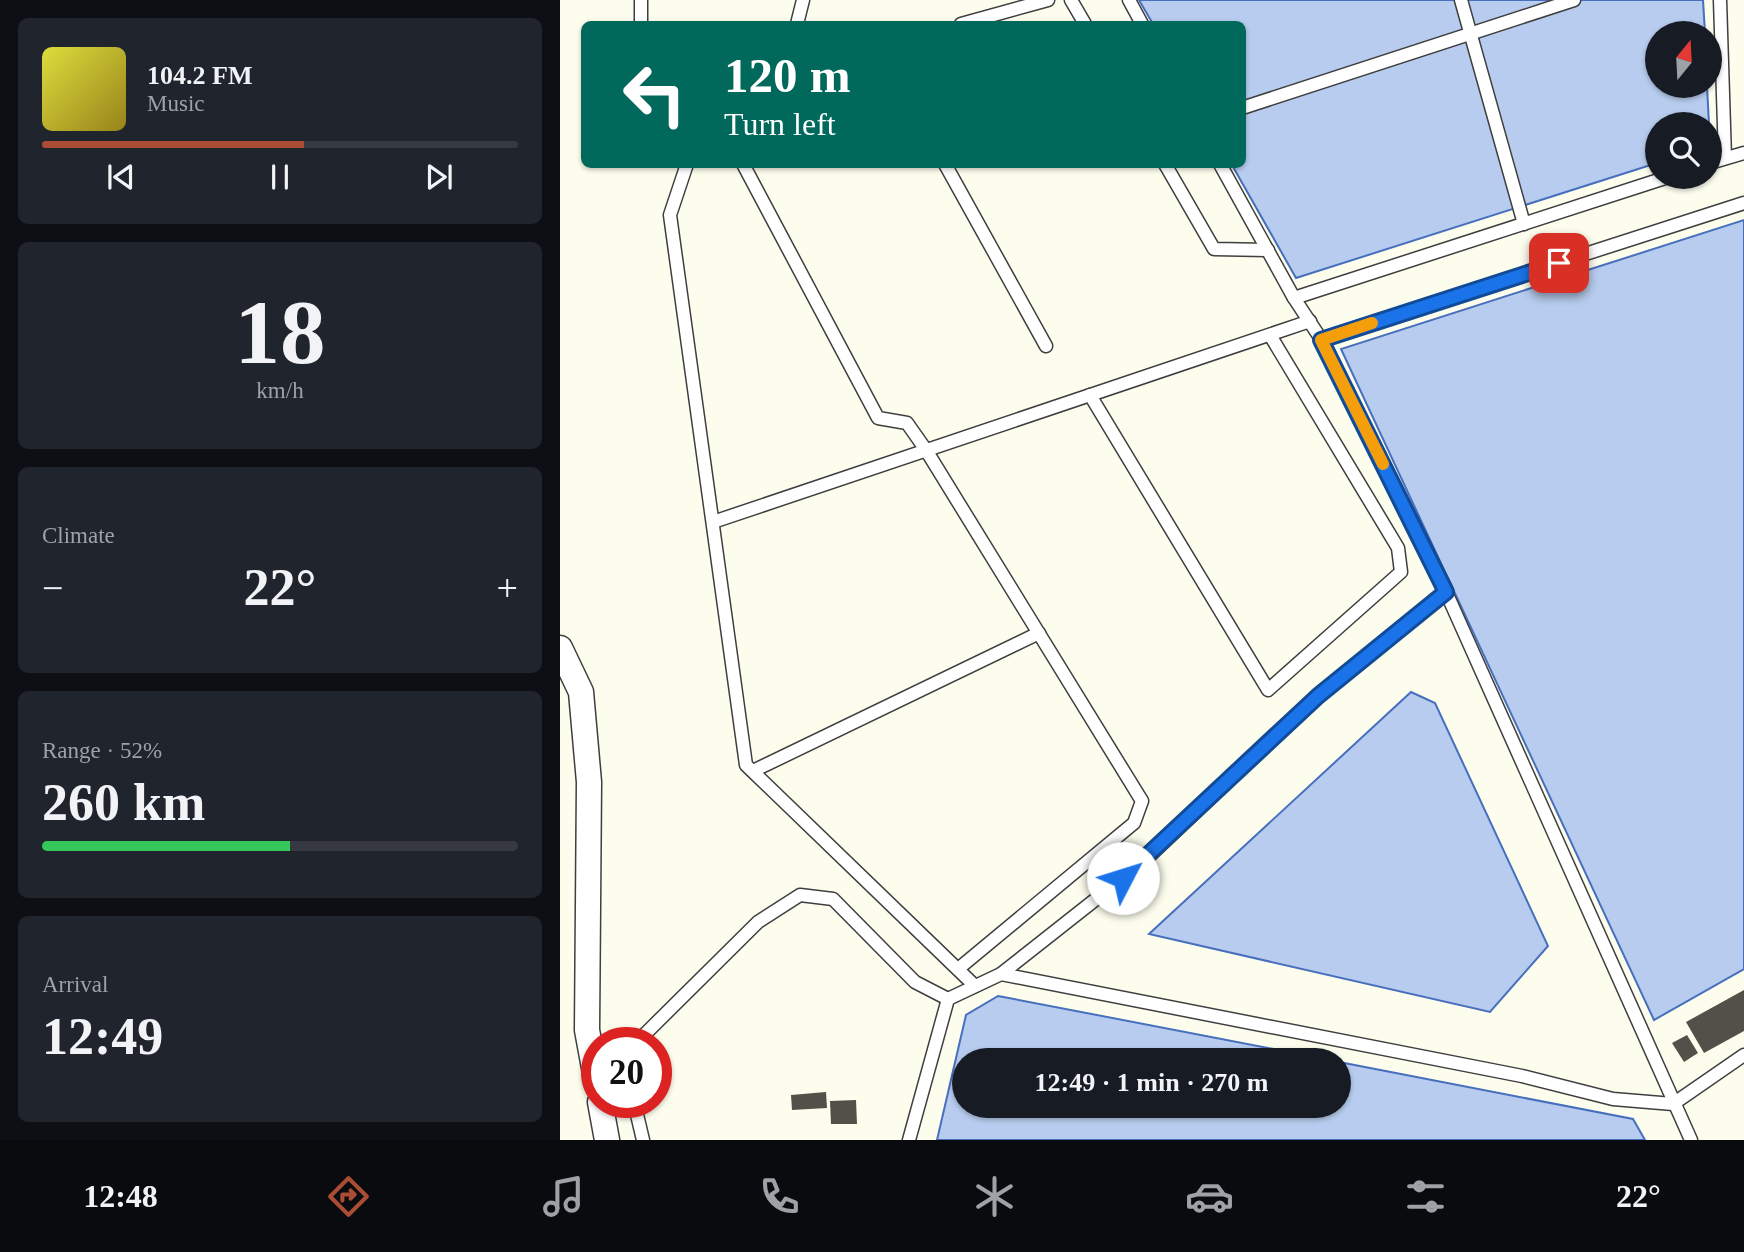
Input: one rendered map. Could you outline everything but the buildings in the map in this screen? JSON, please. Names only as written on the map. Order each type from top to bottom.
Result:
[{"type":"street","points":[[560,648],[581,692],[587,756],[587,1027]]},
{"type":"street","points":[[603,1118],[607,1140]]},
{"type":"lane","points":[[641,0],[641,21]]},
{"type":"lane","points":[[798,21],[803,0]]},
{"type":"lane","points":[[972,21],[1048,0]]},
{"type":"lane","points":[[1071,0],[1083,21]]},
{"type":"lane","points":[[1129,0],[1140,21]]},
{"type":"lane","points":[[1461,0],[1524,224]]},
{"type":"lane","points":[[1246,107],[1574,0]]},
{"type":"lane","points":[[1720,0],[1725,159]]},
{"type":"lane","points":[[1722,160],[1744,153]]},
{"type":"lane","points":[[686,168],[670,215],[746,765],[975,986]]},
{"type":"lane","points":[[745,168],[878,418],[907,423],[926,450],[1142,801],[1135,823],[958,969]]},
{"type":"lane","points":[[947,168],[1046,346]]},
{"type":"lane","points":[[1168,168],[1214,249],[1268,250]]},
{"type":"lane","points":[[1222,168],[1294,298],[1321,340],[1446,592],[1691,1140]]},
{"type":"lane","points":[[1294,298],[1645,185]]},
{"type":"lane","points":[[1321,340],[1744,203]]},
{"type":"lane","points":[[713,522],[1310,321]]},
{"type":"lane","points":[[1090,395],[1268,690],[1401,572],[1398,548],[1270,335]]},
{"type":"lane","points":[[909,1140],[948,999],[1001,974],[1143,862],[1318,696],[1446,592]]},
{"type":"lane","points":[[753,771],[1039,633]]},
{"type":"lane","points":[[652,1027],[758,922],[800,895],[833,899],[915,982],[948,999]]},
{"type":"lane","points":[[1001,974],[1522,1076],[1613,1099],[1673,1104],[1744,1055]]},
{"type":"lane","points":[[638,1118],[643,1140]]},
{"type":"water","points":[[1139,0],[1703,0],[1704,21],[1645,21],[1645,98],[1708,98],[1708,112],[1645,112],[1645,167],[1296,278],[1234,168],[1246,168],[1246,21],[1151,21]]},
{"type":"water","points":[[1744,220],[1744,969],[1654,1020],[1341,349]]},
{"type":"water","points":[[1411,692],[1435,703],[1548,946],[1490,1012],[1149,934]]},
{"type":"water","points":[[998,996],[1269,1048],[958,1048],[966,1015]]},
{"type":"water","points":[[1351,1064],[1633,1119],[1645,1140],[937,1140],[952,1075],[952,1118],[1351,1118]]},
{"type":"slow traffic","points":[[1372,323],[1321,340],[1383,464]]},
{"type":"route","points":[[1123,878],[1318,696],[1446,592],[1321,340],[1559,263]]}]
